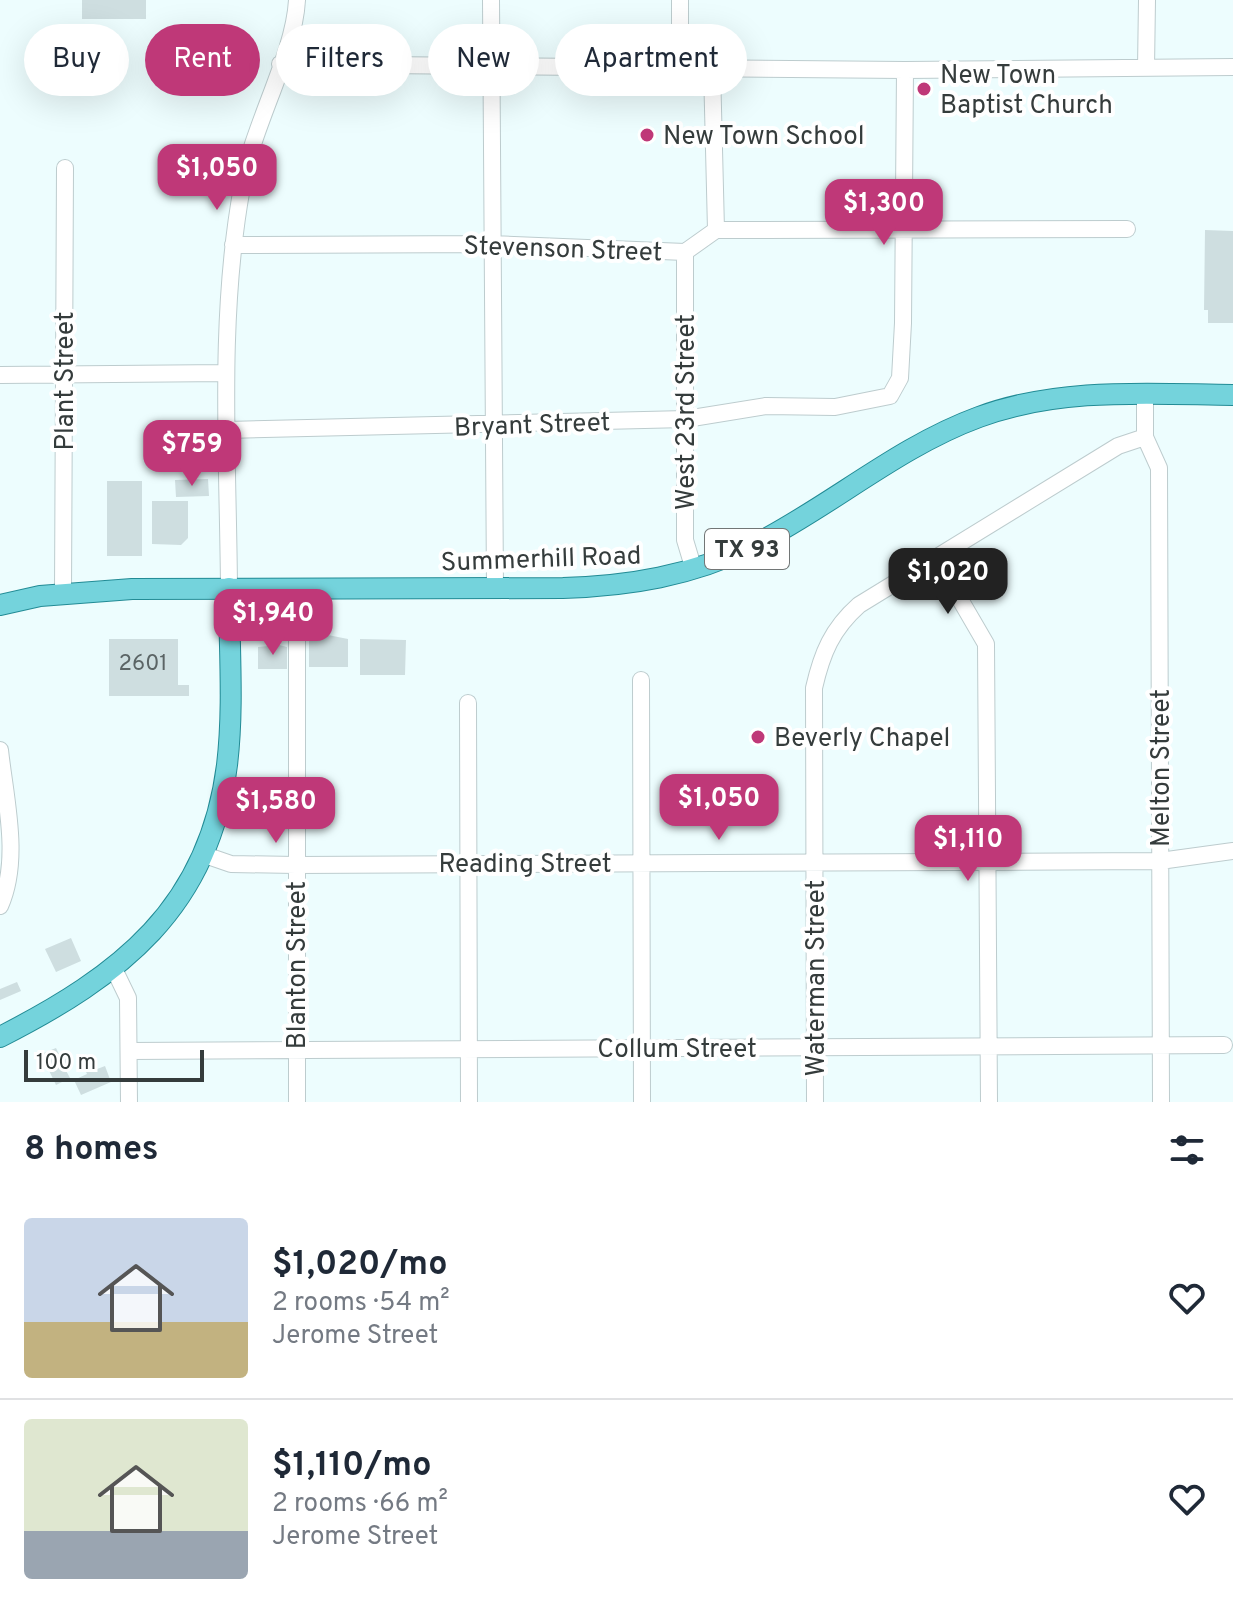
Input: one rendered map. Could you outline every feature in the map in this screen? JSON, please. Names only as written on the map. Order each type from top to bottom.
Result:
[{"type":"main road","name":"Summerhill Road","points":[[0,605],[63,593],[229,588],[611,587],[694,570],[753,546],[921,444],[964,423],[1051,398],[1145,394],[1233,395]]},
{"type":"main road","points":[[0,1037],[70,1000],[114,969],[158,925],[202,854],[218,807],[227,766],[229,588]]},
{"type":"street","points":[[291,24],[297,0]]},
{"type":"street","points":[[491,0],[491,24]]},
{"type":"street","points":[[680,0],[680,24]]},
{"type":"street","points":[[1146,68],[1147,0]]},
{"type":"street","points":[[747,68],[1233,67]]},
{"type":"street","name":"Bryant Street","points":[[227,430],[686,419],[766,406],[835,407],[890,396],[900,378],[905,70]]},
{"type":"street","points":[[229,588],[226,373],[233,245],[255,131],[276,75]]},
{"type":"street","points":[[491,96],[495,588]]},
{"type":"street","points":[[713,96],[716,230],[1127,229]]},
{"type":"street","name":"Plant Street","points":[[63,593],[65,168]]},
{"type":"street","name":"Stevenson Street","points":[[233,245],[492,244],[685,252],[716,230]]},
{"type":"street","name":"West 23rd Street","points":[[685,252],[685,540],[694,570]]},
{"type":"street","points":[[0,375],[226,373]]},
{"type":"street","points":[[1145,394],[1145,437]]},
{"type":"street","name":"Waterman Street","points":[[815,1102],[814,688],[821,653],[841,620],[879,592],[1118,446],[1145,437]]},
{"type":"street","name":"Melton Street","points":[[1145,437],[1154,449],[1159,468],[1161,1102]]},
{"type":"street","points":[[936,558],[986,644],[989,1102]]},
{"type":"street","name":"Blanton Street","points":[[297,588],[297,1102]]},
{"type":"street","points":[[641,680],[642,1102]]},
{"type":"street","points":[[468,703],[469,1102]]},
{"type":"street","points":[[0,750],[9,856],[7,885],[0,906]]},
{"type":"street","name":"Reading Street","points":[[202,854],[231,864],[296,865],[1160,861],[1233,851]]},
{"type":"street","points":[[114,969],[128,998],[129,1102]]},
{"type":"street","name":"Collum Street","points":[[129,1051],[1224,1045]]},
{"type":"building","points":[[82,0],[146,0],[146,19],[82,19]]},
{"type":"building","points":[[1205,230],[1233,231],[1233,323],[1208,323],[1208,310],[1204,310]]},
{"type":"building","points":[[208,479],[209,496],[176,497],[175,480]]},
{"type":"building","points":[[107,481],[142,481],[142,556],[107,556]]},
{"type":"building","points":[[152,501],[188,501],[188,538],[181,545],[152,544]]},
{"type":"building","points":[[323,634],[348,639],[348,667],[309,667],[309,639],[323,639]]},
{"type":"building","points":[[109,639],[178,639],[178,685],[189,685],[189,696],[109,696]]},
{"type":"building","points":[[360,639],[406,640],[405,675],[360,675]]},
{"type":"building","points":[[258,647],[287,647],[287,669],[258,669]]},
{"type":"building","points":[[71,938],[81,961],[56,972],[45,949]]},
{"type":"building","points":[[17,982],[21,991],[0,1000],[0,989]]},
{"type":"building","points":[[56,1048],[61,1058],[68,1055],[71,1061],[63,1065],[70,1078],[56,1085],[41,1054]]},
{"type":"building","points":[[88,1063],[92,1071],[105,1066],[111,1082],[81,1095],[74,1080],[87,1074],[83,1065]]},
{"type":"place","name":"New Town Baptist Church","points":[[924,89]]},
{"type":"place","name":"New Town School","points":[[647,135]]},
{"type":"place","name":"Beverly Chapel","points":[[758,737]]}]
